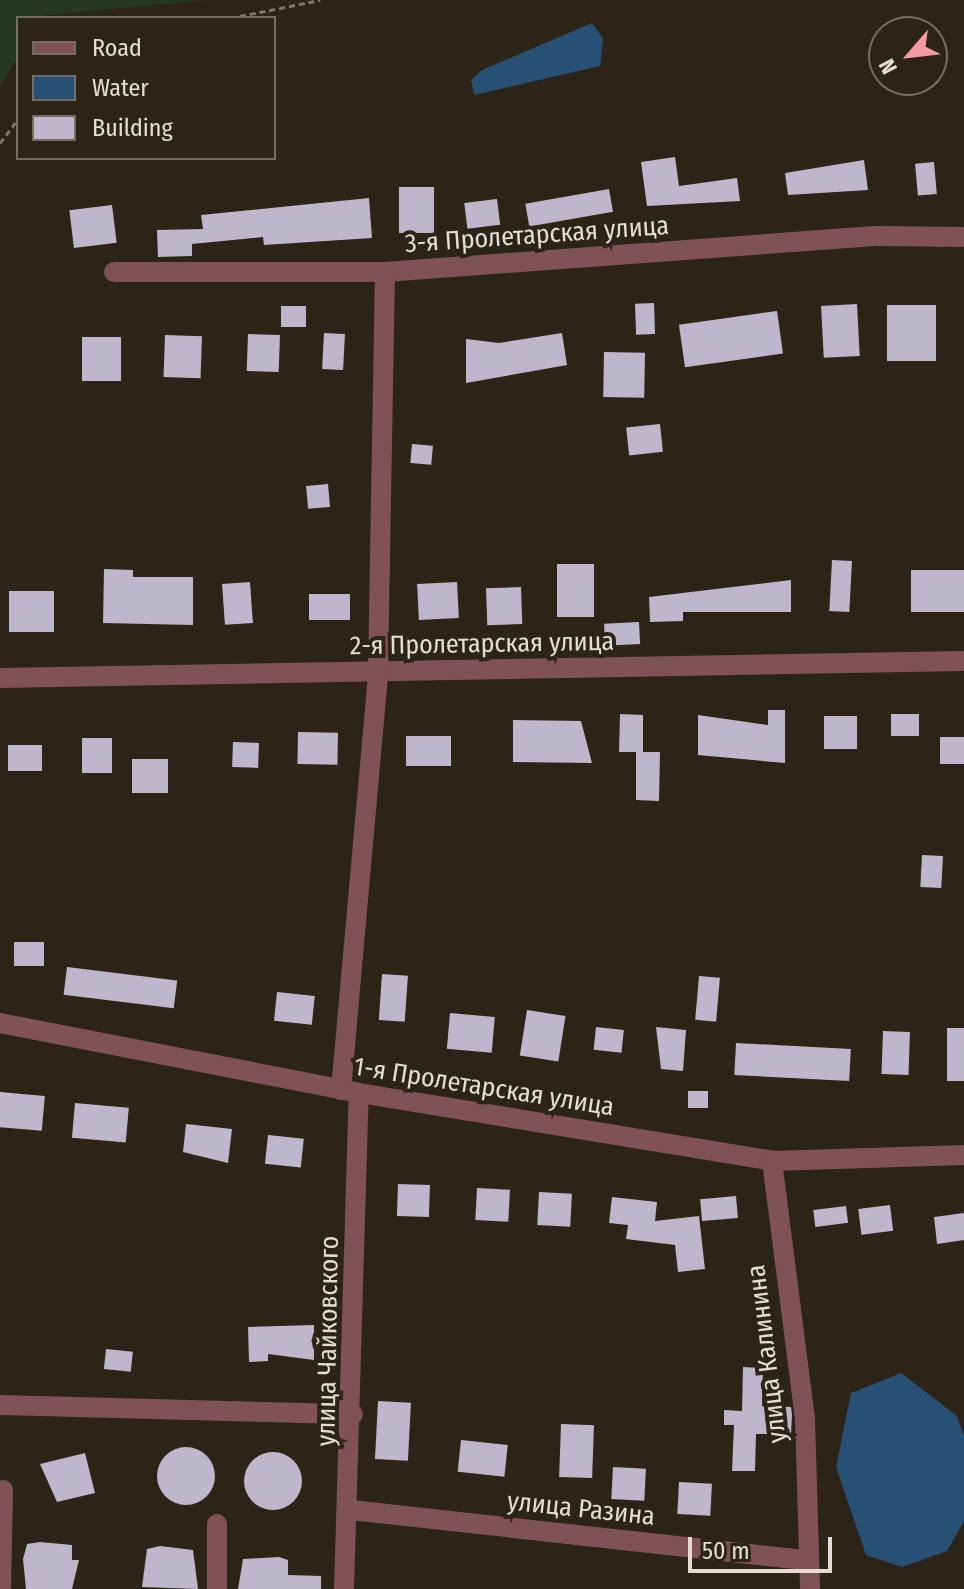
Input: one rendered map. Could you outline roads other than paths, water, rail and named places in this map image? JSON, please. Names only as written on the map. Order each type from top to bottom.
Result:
[{"type":"street","name":"3-я Пролетарская улица","points":[[114,272],[385,272],[875,236],[964,237]]},
{"type":"street","name":"улица Чайковского","points":[[344,1589],[351,1510],[353,1414],[350,1092],[378,672],[385,272]]},
{"type":"street","name":"2-я Пролетарская улица","points":[[0,678],[964,661]]},
{"type":"street","name":"1-я Пролетарская улица","points":[[0,1023],[350,1092],[772,1161],[964,1155]]},
{"type":"street","name":"улица Калинина","points":[[772,1161],[805,1418],[806,1560],[810,1589]]},
{"type":"street","points":[[0,1405],[353,1414]]},
{"type":"street","points":[[1,1589],[3,1490]]},
{"type":"street","name":"улица Разина","points":[[351,1510],[806,1560]]},
{"type":"street","points":[[217,1524],[217,1589]]},
{"type":"water","points":[[592,23],[603,39],[600,66],[474,95],[471,80],[482,70]]},
{"type":"water","points":[[901,1373],[957,1416],[964,1436],[964,1521],[947,1551],[902,1567],[866,1555],[836,1467],[851,1393]]}]
